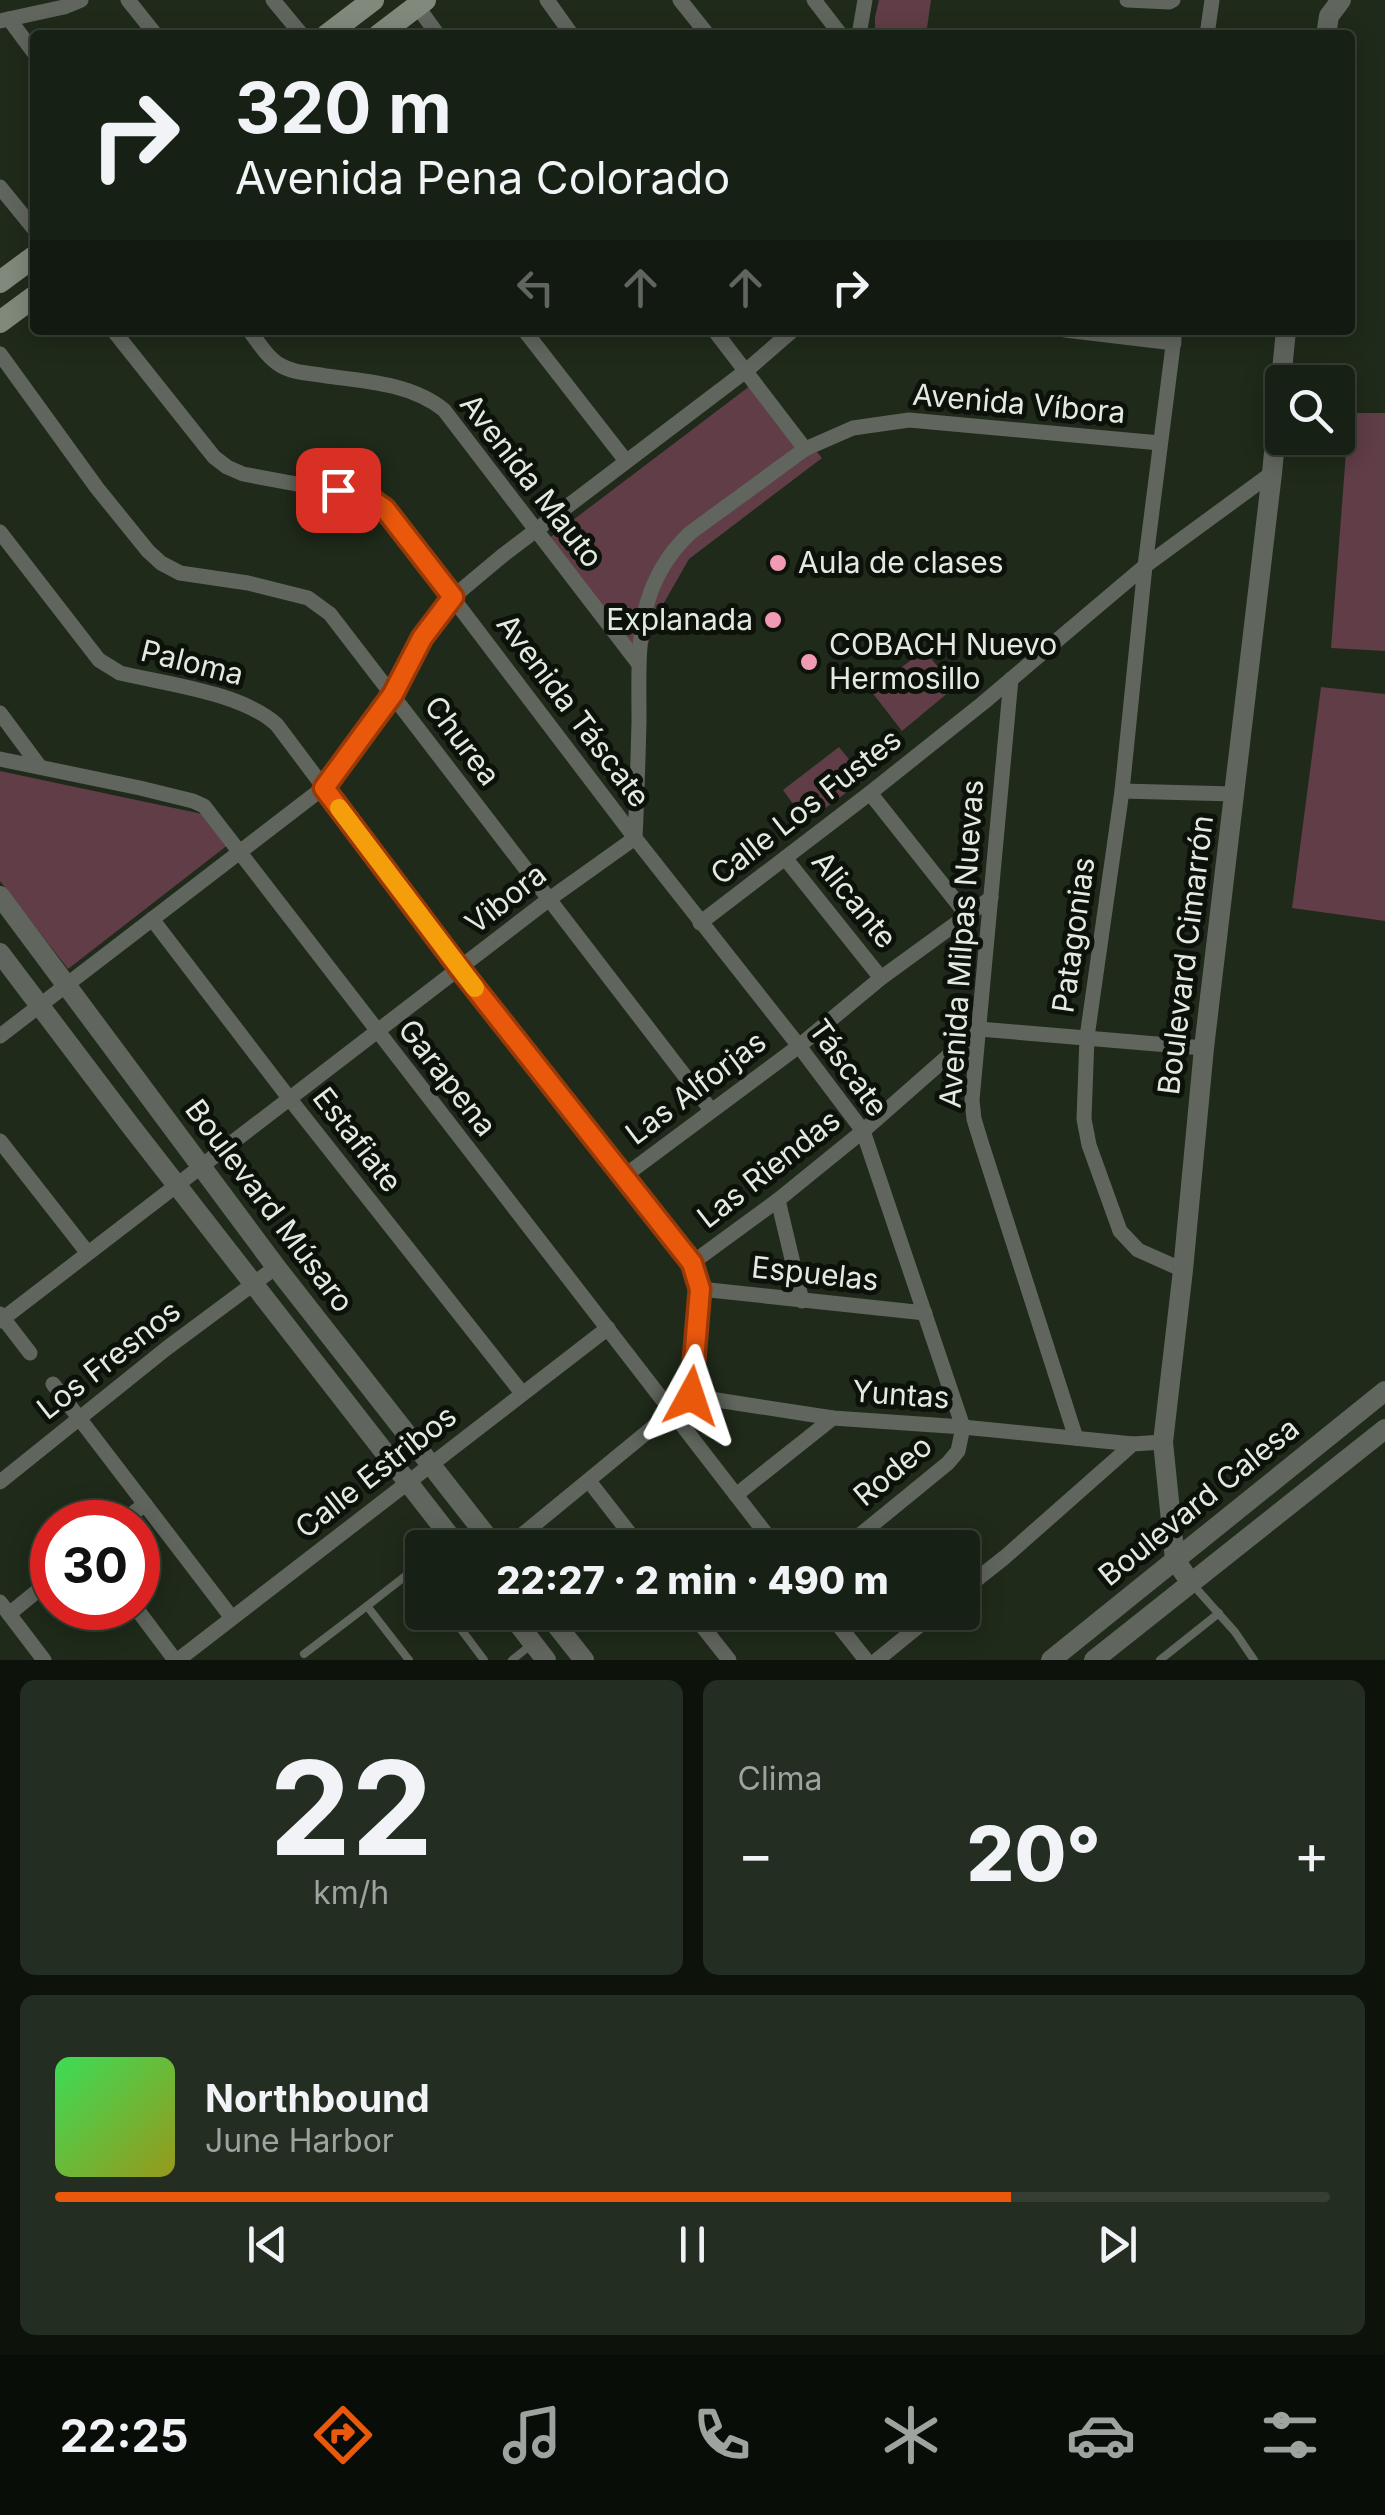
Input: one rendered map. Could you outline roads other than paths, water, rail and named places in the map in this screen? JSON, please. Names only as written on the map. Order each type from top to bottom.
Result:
[{"type":"main road","points":[[334,30],[373,0]]},
{"type":"main road","points":[[386,30],[421,3]]},
{"type":"main road","points":[[0,282],[30,260]]},
{"type":"main road","points":[[0,322],[30,300]]},
{"type":"street","points":[[4,20],[82,0]]},
{"type":"street","points":[[128,0],[152,30]]},
{"type":"street","points":[[273,0],[298,30]]},
{"type":"street","points":[[546,0],[568,30]]},
{"type":"street","points":[[680,0],[704,30]]},
{"type":"street","points":[[814,0],[837,30]]},
{"type":"street","points":[[860,30],[865,0]]},
{"type":"street","points":[[1127,0],[1170,1]]},
{"type":"street","points":[[1208,30],[1212,0]]},
{"type":"street","points":[[421,3],[435,30]]},
{"type":"street","points":[[4,20],[30,49]]},
{"type":"street","points":[[0,187],[30,224]]},
{"type":"street","name":"Avenida Táscate","points":[[117,335],[214,458],[227,467],[243,474],[328,488],[377,502],[635,838]]},
{"type":"street","name":"Avenida Mauto","points":[[253,335],[281,366],[417,392],[444,410],[638,663]]},
{"type":"street","points":[[528,335],[626,462]]},
{"type":"street","points":[[718,335],[806,449]]},
{"type":"street","points":[[0,1036],[324,788],[393,694],[422,638],[453,597],[787,335]]},
{"type":"street","name":"Boulevard Cimarrón","points":[[1174,1560],[1163,1442],[1286,335]]},
{"type":"street","points":[[1145,566],[1175,336]]},
{"type":"street","name":"Churea","points":[[0,354],[97,488],[161,563],[180,573],[248,583],[308,598],[330,614],[712,1110]]},
{"type":"street","name":"Avenida Víbora","points":[[638,663],[645,602],[675,548],[806,449],[852,428],[909,420],[1160,443]]},
{"type":"street","name":"Calle Los Fustes","points":[[700,923],[870,794],[1145,566],[1272,473]]},
{"type":"street","name":"Paloma","points":[[0,532],[99,660],[120,673],[242,702],[277,724],[460,969],[692,1263],[700,1289],[691,1396]]},
{"type":"street","name":"Patagonias","points":[[1145,566],[1122,791],[1088,1038],[1084,1119],[1089,1145],[1120,1231],[1138,1250],[1183,1270]]},
{"type":"street","points":[[635,838],[638,663]]},
{"type":"street","name":"Avenida Milpas Nuevas","points":[[1011,679],[972,1100],[974,1120],[1076,1438]]},
{"type":"street","points":[[0,714],[40,767]]},
{"type":"street","name":"Garapena","points":[[0,759],[204,806],[763,1530]]},
{"type":"street","points":[[1122,791],[1234,794]]},
{"type":"street","points":[[870,794],[966,914]]},
{"type":"street","name":"Vibora","points":[[1,1318],[548,900],[635,838]]},
{"type":"street","name":"Táscate","points":[[635,838],[863,1131],[962,1427]]},
{"type":"street","name":"Alicante","points":[[785,858],[881,978]]},
{"type":"street","name":"Boulevard Músaro","points":[[0,896],[276,1267],[482,1530]]},
{"type":"street","name":"Las Alforjas","points":[[623,1177],[991,898]]},
{"type":"street","name":"Estafiate","points":[[152,918],[522,1393]]},
{"type":"street","name":"Boulevard Músaro","points":[[0,952],[441,1530]]},
{"type":"street","points":[[978,1029],[1204,1048]]},
{"type":"street","name":"Las Riendas","points":[[692,1263],[863,1131],[978,1029]]},
{"type":"street","points":[[0,1141],[87,1252]]},
{"type":"street","points":[[778,1200],[802,1301]]},
{"type":"street","name":"Los Fresnos","points":[[0,1482],[166,1348],[276,1267]]},
{"type":"street","name":"Espuelas","points":[[700,1289],[925,1312]]},
{"type":"street","points":[[1,1318],[30,1353]]},
{"type":"street","name":"Calle Estribos","points":[[177,1660],[608,1328]]},
{"type":"street","points":[[53,1384],[142,1500]]},
{"type":"street","name":"Boulevard Calesa","points":[[1051,1660],[1385,1391]]},
{"type":"street","points":[[529,1530],[691,1396]]},
{"type":"street","name":"Yuntas","points":[[691,1396],[833,1418],[1133,1444],[1163,1442]]},
{"type":"street","points":[[736,1495],[833,1418]]},
{"type":"street","name":"Rodeo","points":[[866,1530],[948,1463],[958,1451],[962,1427]]},
{"type":"street","name":"Boulevard Calesa","points":[[1097,1659],[1385,1429]]},
{"type":"street","points":[[980,1577],[1133,1444]]},
{"type":"street","points":[[589,1482],[626,1530]]},
{"type":"street","points":[[160,1524],[232,1618]]},
{"type":"street","points":[[1174,1560],[1191,1582]]},
{"type":"street","points":[[30,1592],[4,1608],[44,1660]]},
{"type":"street","points":[[153,1630],[177,1660]]},
{"type":"street","points":[[522,1630],[539,1652]]},
{"type":"street","points":[[560,1630],[584,1660]]},
{"type":"street","points":[[706,1630],[729,1660]]},
{"type":"street","points":[[842,1630],[866,1660]]},
{"type":"street","points":[[876,1660],[914,1630]]},
{"type":"lane","points":[[304,1654],[405,1577]]},
{"type":"lane","points":[[1191,1582],[1236,1632],[1254,1660]]},
{"type":"lane","points":[[367,1606],[408,1660]]},
{"type":"lane","points":[[1160,1660],[1218,1613]]},
{"type":"lane","points":[[462,1630],[484,1660]]},
{"type":"lane","points":[[512,1660],[539,1652]]},
{"type":"place","name":"Aula de clases","points":[[778,563]]},
{"type":"place","name":"Explanada","points":[[773,620]]},
{"type":"place","name":"COBACH Nuevo Hermosillo","points":[[809,662]]}]
